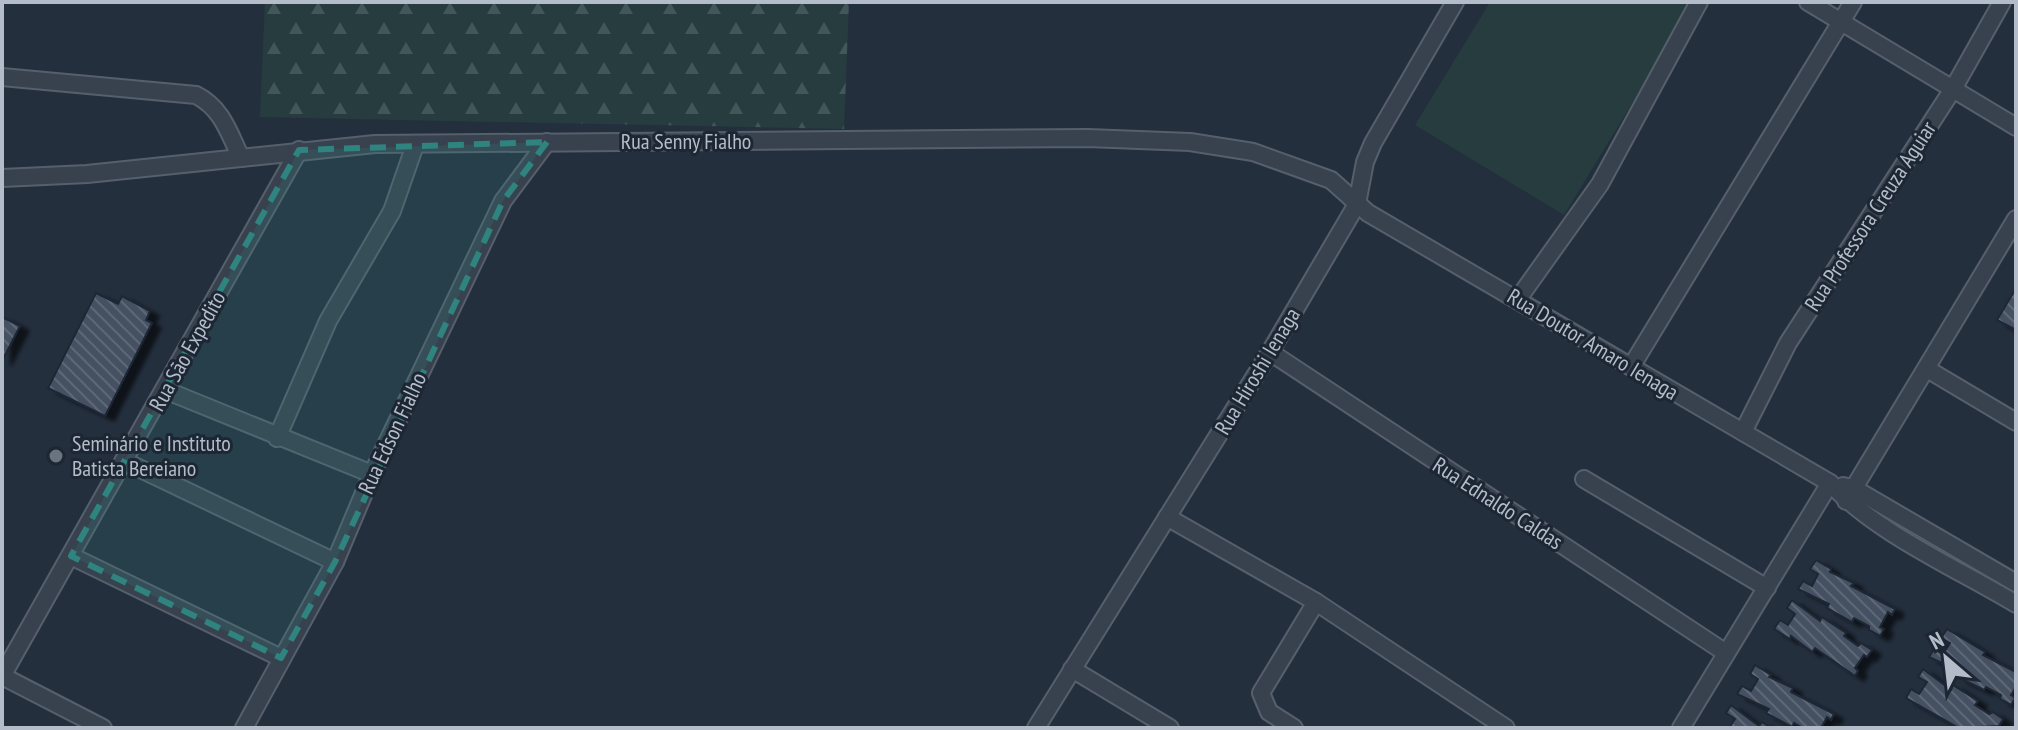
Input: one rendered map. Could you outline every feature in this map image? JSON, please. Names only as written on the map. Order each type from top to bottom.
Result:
[{"type":"street","name":"Rua Hiroshi Ienaga","points":[[1036,728],[1270,352],[1357,204],[1363,171],[1373,143],[1455,2]]},
{"type":"street","points":[[1518,299],[1600,184],[1699,2]]},
{"type":"street","points":[[1808,2],[2016,127]]},
{"type":"street","points":[[1631,367],[1853,2]]},
{"type":"street","name":"Rua Professora Creuza Aguiar","points":[[1743,432],[1788,343],[1953,89],[2002,2]]},
{"type":"street","points":[[2,77],[196,95],[210,102],[220,114],[241,158]]},
{"type":"street","name":"Rua Senny Fialho","points":[[2,178],[87,174],[299,150],[415,145],[1088,138],[1190,142],[1253,152],[1305,168],[1343,188],[1357,204]]},
{"type":"street","name":"Rua Edson Fialho","points":[[244,728],[335,562],[372,474],[503,201],[547,142]]},
{"type":"street","points":[[277,438],[328,321],[392,211],[415,145]]},
{"type":"street","name":"Rua São Expedito","points":[[2,676],[126,462],[299,150]]},
{"type":"street","name":"Rua Doutor Amaro Ienaga","points":[[1357,204],[1830,483]]},
{"type":"street","points":[[1850,494],[2016,219]]},
{"type":"street","name":"Rua Ednaldo Caldas","points":[[1270,352],[1726,653]]},
{"type":"street","points":[[1927,369],[2016,422]]},
{"type":"street","points":[[165,390],[372,474]]},
{"type":"street","points":[[126,462],[335,562]]},
{"type":"street","points":[[1584,479],[1767,588]]},
{"type":"street","points":[[1681,728],[1830,483],[2016,583]]},
{"type":"street","points":[[1850,494],[2016,604]]},
{"type":"street","points":[[1167,517],[1316,602],[1506,728]]},
{"type":"street","points":[[71,556],[281,658]]},
{"type":"street","points":[[1294,728],[1269,712],[1262,704],[1261,693],[1316,602]]},
{"type":"street","points":[[1072,669],[1170,728]]},
{"type":"street","points":[[2,676],[103,728]]},
{"type":"highlighted area","points":[[547,142],[503,201],[335,562],[281,658],[71,556],[299,150]]},
{"type":"green space","points":[[265,2],[849,2],[844,129],[260,117]]},
{"type":"green space","points":[[1490,2],[1694,2],[1564,215],[1415,125]]},
{"type":"building","points":[[2016,288],[2016,330],[1997,320]]},
{"type":"building","points":[[96,293],[118,304],[122,296],[150,311],[146,320],[152,323],[105,416],[48,388]]},
{"type":"building","points":[[2,317],[20,326],[2,361]]},
{"type":"building","points":[[1816,560],[1831,569],[1830,572],[1854,583],[1851,586],[1895,609],[1892,615],[1888,612],[1880,627],[1884,629],[1880,636],[1869,630],[1869,626],[1854,618],[1852,622],[1827,608],[1829,604],[1798,589],[1803,581],[1812,586],[1818,574],[1810,569]]},
{"type":"building","points":[[1792,600],[1820,621],[1822,617],[1846,633],[1844,636],[1858,646],[1861,643],[1872,650],[1855,668],[1858,671],[1855,676],[1815,648],[1812,652],[1791,636],[1790,639],[1774,629],[1780,620],[1788,625],[1795,614],[1787,608]]},
{"type":"building","points":[[1947,629],[1985,652],[1983,655],[2016,672],[2016,687],[2011,695],[2015,698],[2011,705],[2000,699],[2001,695],[1958,677],[1961,672],[1929,657],[1934,649],[1943,654],[1950,643],[1941,638]]},
{"type":"building","points":[[1755,665],[1771,675],[1769,677],[1793,688],[1791,692],[1834,714],[1831,720],[1827,717],[1821,728],[1803,728],[1794,723],[1792,727],[1766,713],[1769,709],[1737,694],[1742,686],[1751,691],[1758,679],[1750,674]]},
{"type":"building","points":[[1923,669],[1951,690],[1953,685],[1978,701],[1975,705],[1989,714],[1993,712],[2003,719],[1999,726],[1959,728],[1906,698],[1911,689],[1919,694],[1927,682],[1918,677]]},
{"type":"building","points":[[1731,705],[1759,726],[1762,722],[1771,728],[1729,728],[1735,719],[1726,713]]},
{"type":"place","name":"Seminário e Instituto Batista Bereiano","points":[[56,456]]}]
